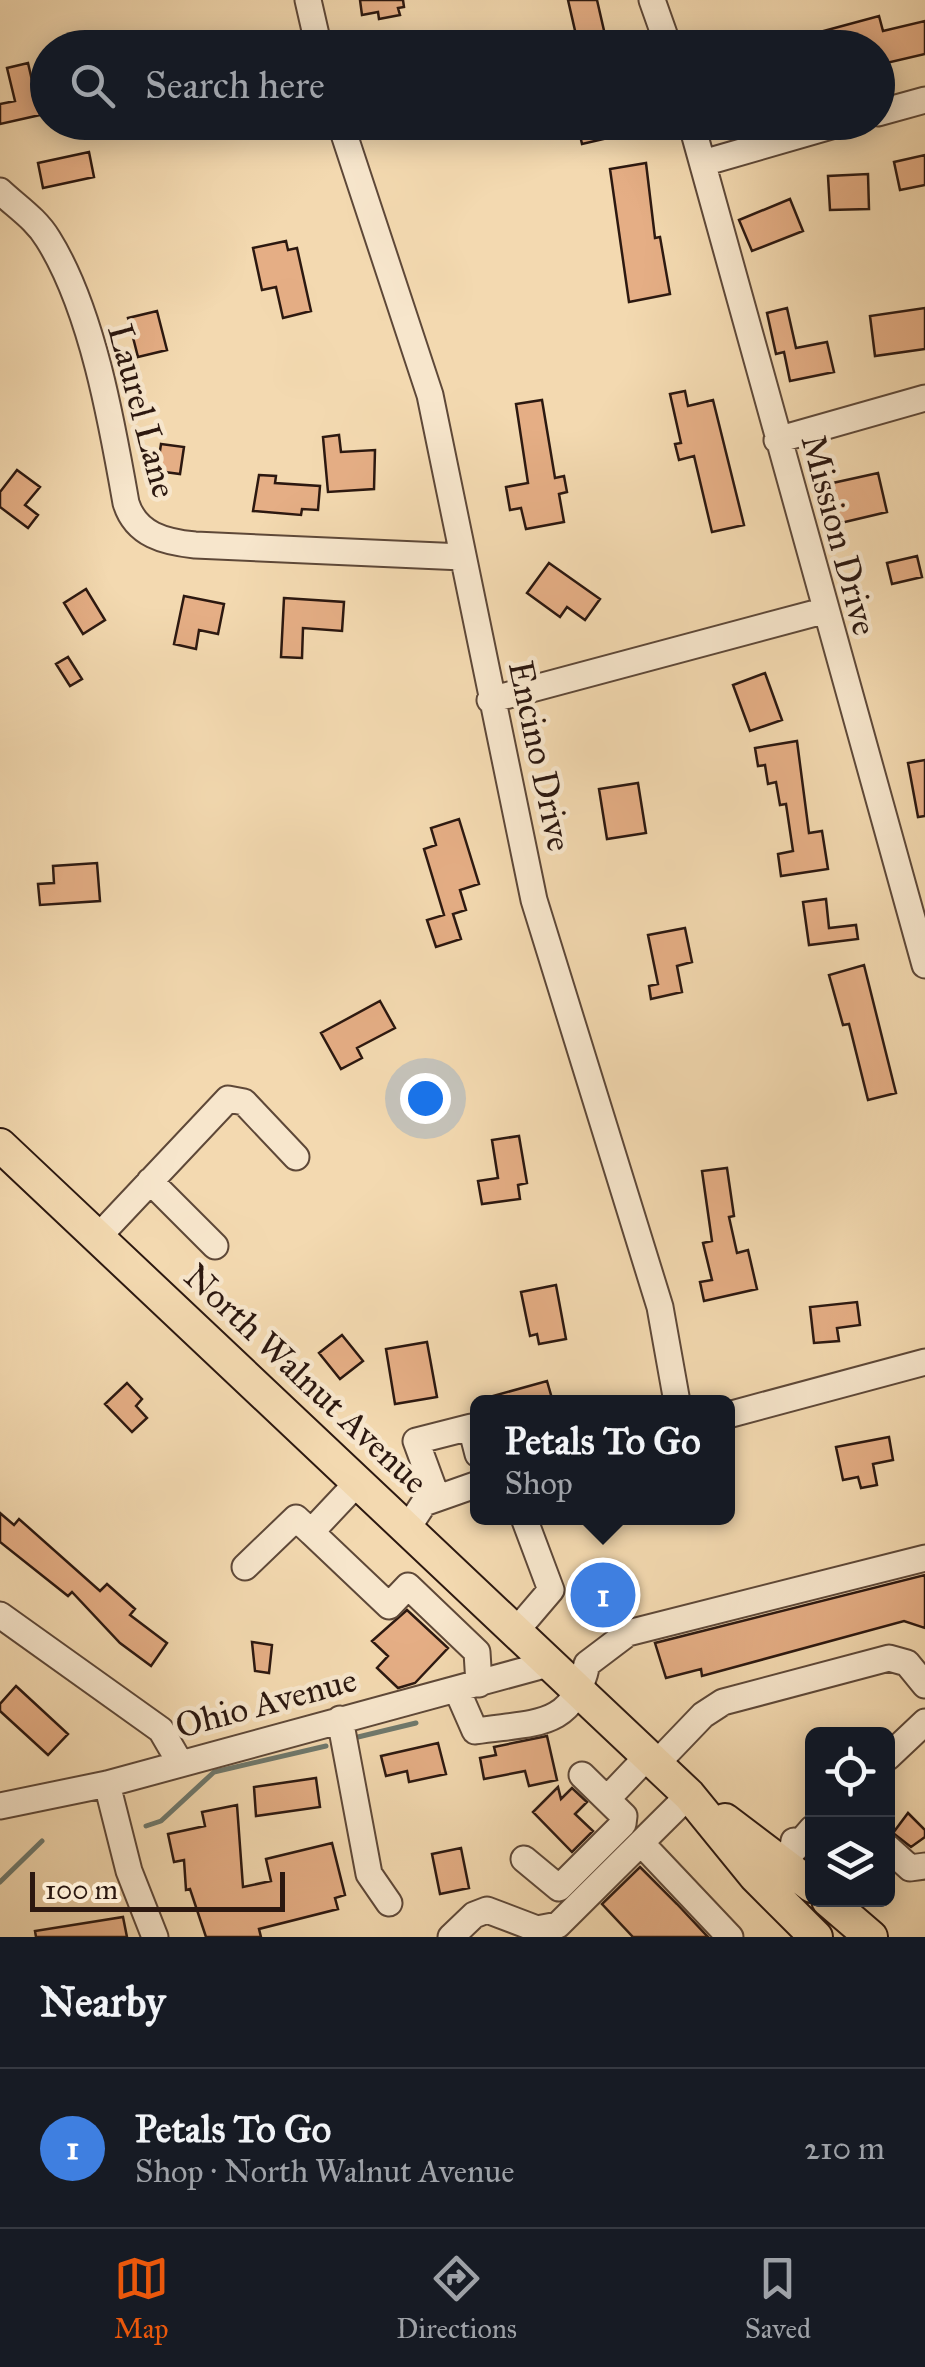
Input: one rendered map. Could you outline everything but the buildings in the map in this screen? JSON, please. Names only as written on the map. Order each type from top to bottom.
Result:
[{"type":"main road","name":"North Walnut Avenue","points":[[0,1145],[689,1795],[805,1881]]},
{"type":"main road","name":"North Walnut Avenue","points":[[689,1795],[755,1876],[816,1937]]},
{"type":"main road","points":[[836,1907],[870,1937]]},
{"type":"street","points":[[308,0],[315,30]]},
{"type":"street","points":[[652,0],[663,30]]},
{"type":"street","points":[[895,108],[925,100]]},
{"type":"street","name":"Encino Drive","points":[[346,140],[430,395],[534,900],[660,1307],[675,1395]]},
{"type":"street","name":"Mission Drive","points":[[696,140],[823,611],[914,888],[925,965]]},
{"type":"street","points":[[703,164],[785,140]]},
{"type":"street","name":"Laurel Lane","points":[[0,191],[35,221],[61,266],[88,340],[126,504],[137,524],[160,540],[195,545],[462,558]]},
{"type":"street","points":[[777,440],[925,398]]},
{"type":"street","points":[[490,700],[823,611]]},
{"type":"street","points":[[98,1238],[232,1098],[244,1102],[296,1157]]},
{"type":"street","points":[[150,1181],[214,1246]]},
{"type":"street","points":[[735,1413],[925,1362]]},
{"type":"street","points":[[437,1498],[416,1441],[470,1428]]},
{"type":"street","points":[[311,1532],[358,1482]]},
{"type":"street","points":[[407,1528],[424,1504],[470,1487]]},
{"type":"street","points":[[245,1568],[296,1518],[389,1606],[408,1586],[477,1652],[468,1687],[476,1732],[554,1718],[580,1694],[587,1664],[628,1633],[925,1558]]},
{"type":"street","points":[[516,1632],[551,1590],[527,1525]]},
{"type":"street","points":[[424,1602],[453,1572]]},
{"type":"street","points":[[0,1615],[161,1730],[179,1762]]},
{"type":"street","points":[[607,1799],[707,1711],[750,1694],[889,1658],[907,1663],[925,1685]]},
{"type":"street","name":"Ohio Avenue","points":[[0,1806],[107,1784],[548,1664]]},
{"type":"street","points":[[340,1719],[369,1874],[390,1902]]},
{"type":"street","points":[[895,1750],[925,1722]]},
{"type":"street","points":[[524,1859],[558,1888],[623,1824],[624,1816],[582,1775]]},
{"type":"street","points":[[107,1784],[129,1870],[155,1937]]},
{"type":"street","points":[[450,1937],[474,1915],[488,1910],[530,1928],[552,1928],[689,1795]]},
{"type":"street","points":[[642,1844],[730,1937]]},
{"type":"street","points":[[895,1854],[910,1868],[925,1866]]},
{"type":"waterway","points":[[358,1737],[416,1723]]},
{"type":"waterway","points":[[146,1826],[161,1821],[214,1772],[326,1746]]},
{"type":"waterway","points":[[0,1882],[42,1841]]},
{"type":"place","name":"Petals To Go","points":[[603,1595]]}]
